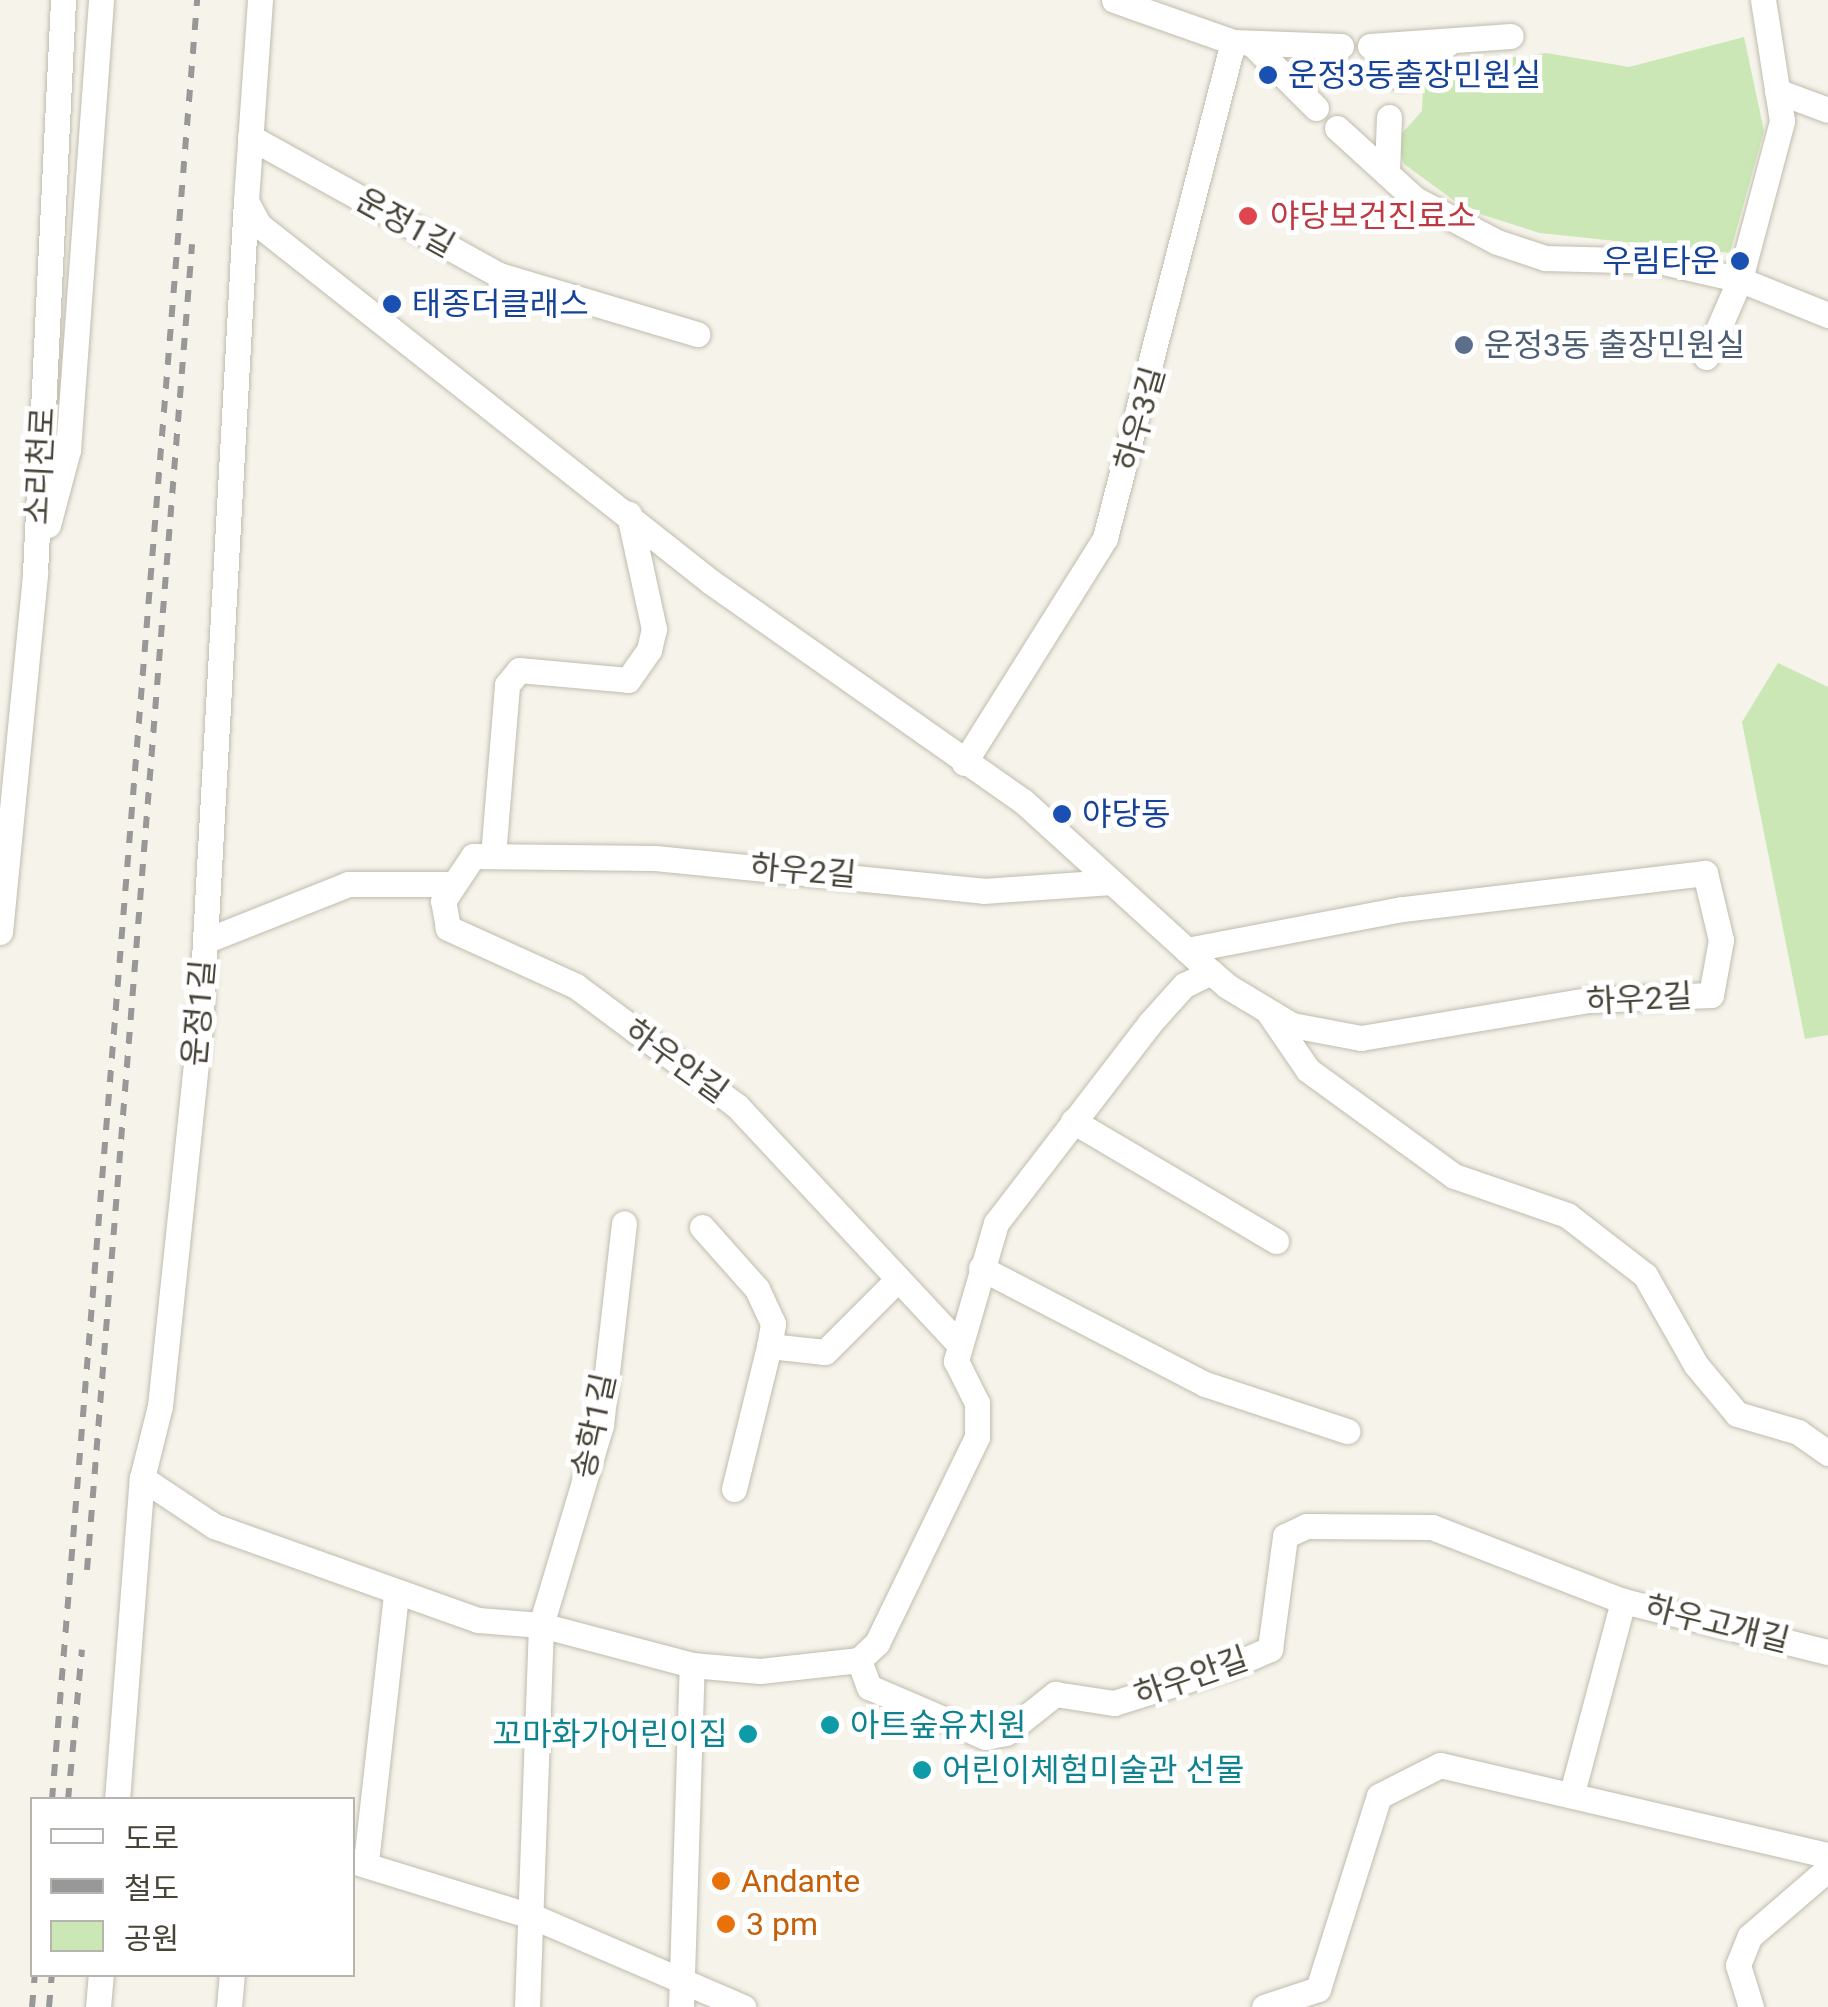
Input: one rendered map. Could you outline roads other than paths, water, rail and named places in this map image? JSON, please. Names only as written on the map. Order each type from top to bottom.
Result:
[{"type":"street","name":"소리천로","points":[[0,932],[34,573],[64,0]]},
{"type":"street","points":[[34,573],[68,450],[101,0]]},
{"type":"street","points":[[246,202],[260,0]]},
{"type":"street","points":[[1114,0],[1243,43],[1341,46]]},
{"type":"street","points":[[1706,358],[1740,279],[1782,121],[1763,0]]},
{"type":"street","points":[[1370,46],[1447,44],[1511,36]]},
{"type":"street","points":[[1243,43],[1316,108]]},
{"type":"street","name":"하우3길","points":[[964,762],[1105,538],[1243,43]]},
{"type":"street","points":[[1399,77],[1447,44]]},
{"type":"street","points":[[1776,91],[1828,110]]},
{"type":"street","points":[[1387,171],[1389,117]]},
{"type":"street","points":[[1336,128],[1452,221],[1545,258],[1659,261],[1740,279],[1828,314]]},
{"type":"street","name":"운정1길","points":[[250,136],[499,275],[697,334]]},
{"type":"street","name":"운정1길","points":[[142,1478],[160,1406],[206,942],[246,202]]},
{"type":"street","name":"하우2길","points":[[246,202],[260,225],[629,514],[964,762],[1112,882],[1211,972],[1292,1025],[1361,1038],[1570,1002],[1711,995],[1721,940],[1704,873],[1402,909],[1187,950]]},
{"type":"street","points":[[206,942],[348,884],[453,884],[473,856],[493,856],[507,684],[519,670],[628,680],[648,650],[654,629],[629,514]]},
{"type":"street","name":"하우2길","points":[[493,856],[655,858],[983,890],[1112,882]]},
{"type":"street","name":"하우안길","points":[[453,884],[443,902],[448,928],[576,986],[738,1106],[959,1344]]},
{"type":"street","points":[[118,1797],[142,1478],[214,1526],[396,1596],[478,1620],[541,1625],[692,1665],[760,1672],[859,1660],[877,1643],[977,1438],[959,1344],[996,1223],[1184,985],[1211,972]]},
{"type":"street","points":[[1266,1009],[1308,1070],[1454,1176],[1567,1215],[1645,1275],[1696,1365],[1737,1414],[1798,1432],[1828,1453]]},
{"type":"street","points":[[1073,1121],[1276,1242]]},
{"type":"street","name":"송학1길","points":[[527,2007],[534,1917],[541,1625],[600,1425],[624,1223]]},
{"type":"street","points":[[702,1228],[757,1289],[773,1324],[734,1489]]},
{"type":"street","points":[[981,1268],[1205,1384],[1348,1432]]},
{"type":"street","points":[[769,1346],[825,1352],[898,1279]]},
{"type":"street","name":"하우안길","points":[[859,1660],[869,1687],[897,1705],[985,1737],[1006,1733],[1055,1694],[1114,1703],[1270,1649],[1285,1536],[1355,1522],[1432,1527],[1623,1602]]},
{"type":"street","points":[[396,1596],[359,1861],[534,1917],[682,1995],[744,2007]]},
{"type":"street","name":"하우고개길","points":[[1572,1793],[1623,1602],[1828,1652]]},
{"type":"street","points":[[682,1995],[692,1665]]},
{"type":"street","points":[[1264,2007],[1318,1989],[1390,1783],[1440,1765],[1828,1854]]},
{"type":"street","points":[[1751,2007],[1738,1965],[1750,1936],[1828,1869]]},
{"type":"street","points":[[98,2007],[101,1977]]},
{"type":"street","points":[[229,2007],[232,1977]]},
{"type":"railway","points":[[52,1797],[197,0]]},
{"type":"railway","points":[[87,1570],[192,244]]},
{"type":"railway","points":[[68,1797],[82,1650]]},
{"type":"railway","points":[[32,2007],[35,1977]]},
{"type":"railway","points":[[49,2007],[52,1977]]},
{"type":"place","name":"운정3동출장민원실","points":[[1268,75]]},
{"type":"place","name":"야당보건진료소","points":[[1248,216]]},
{"type":"place","name":"우림타운","points":[[1740,261]]},
{"type":"place","name":"태종더클래스","points":[[392,304]]},
{"type":"place","name":"운정3동 출장민원실","points":[[1464,345]]},
{"type":"place","name":"야당동","points":[[1062,814]]},
{"type":"place","name":"아트숲유치원","points":[[830,1725]]},
{"type":"place","name":"꼬마화가어린이집","points":[[748,1734]]},
{"type":"place","name":"어린이체험미술관 선물","points":[[922,1770]]},
{"type":"place","name":"Andante","points":[[721,1881]]},
{"type":"place","name":"3 pm","points":[[726,1924]]}]
